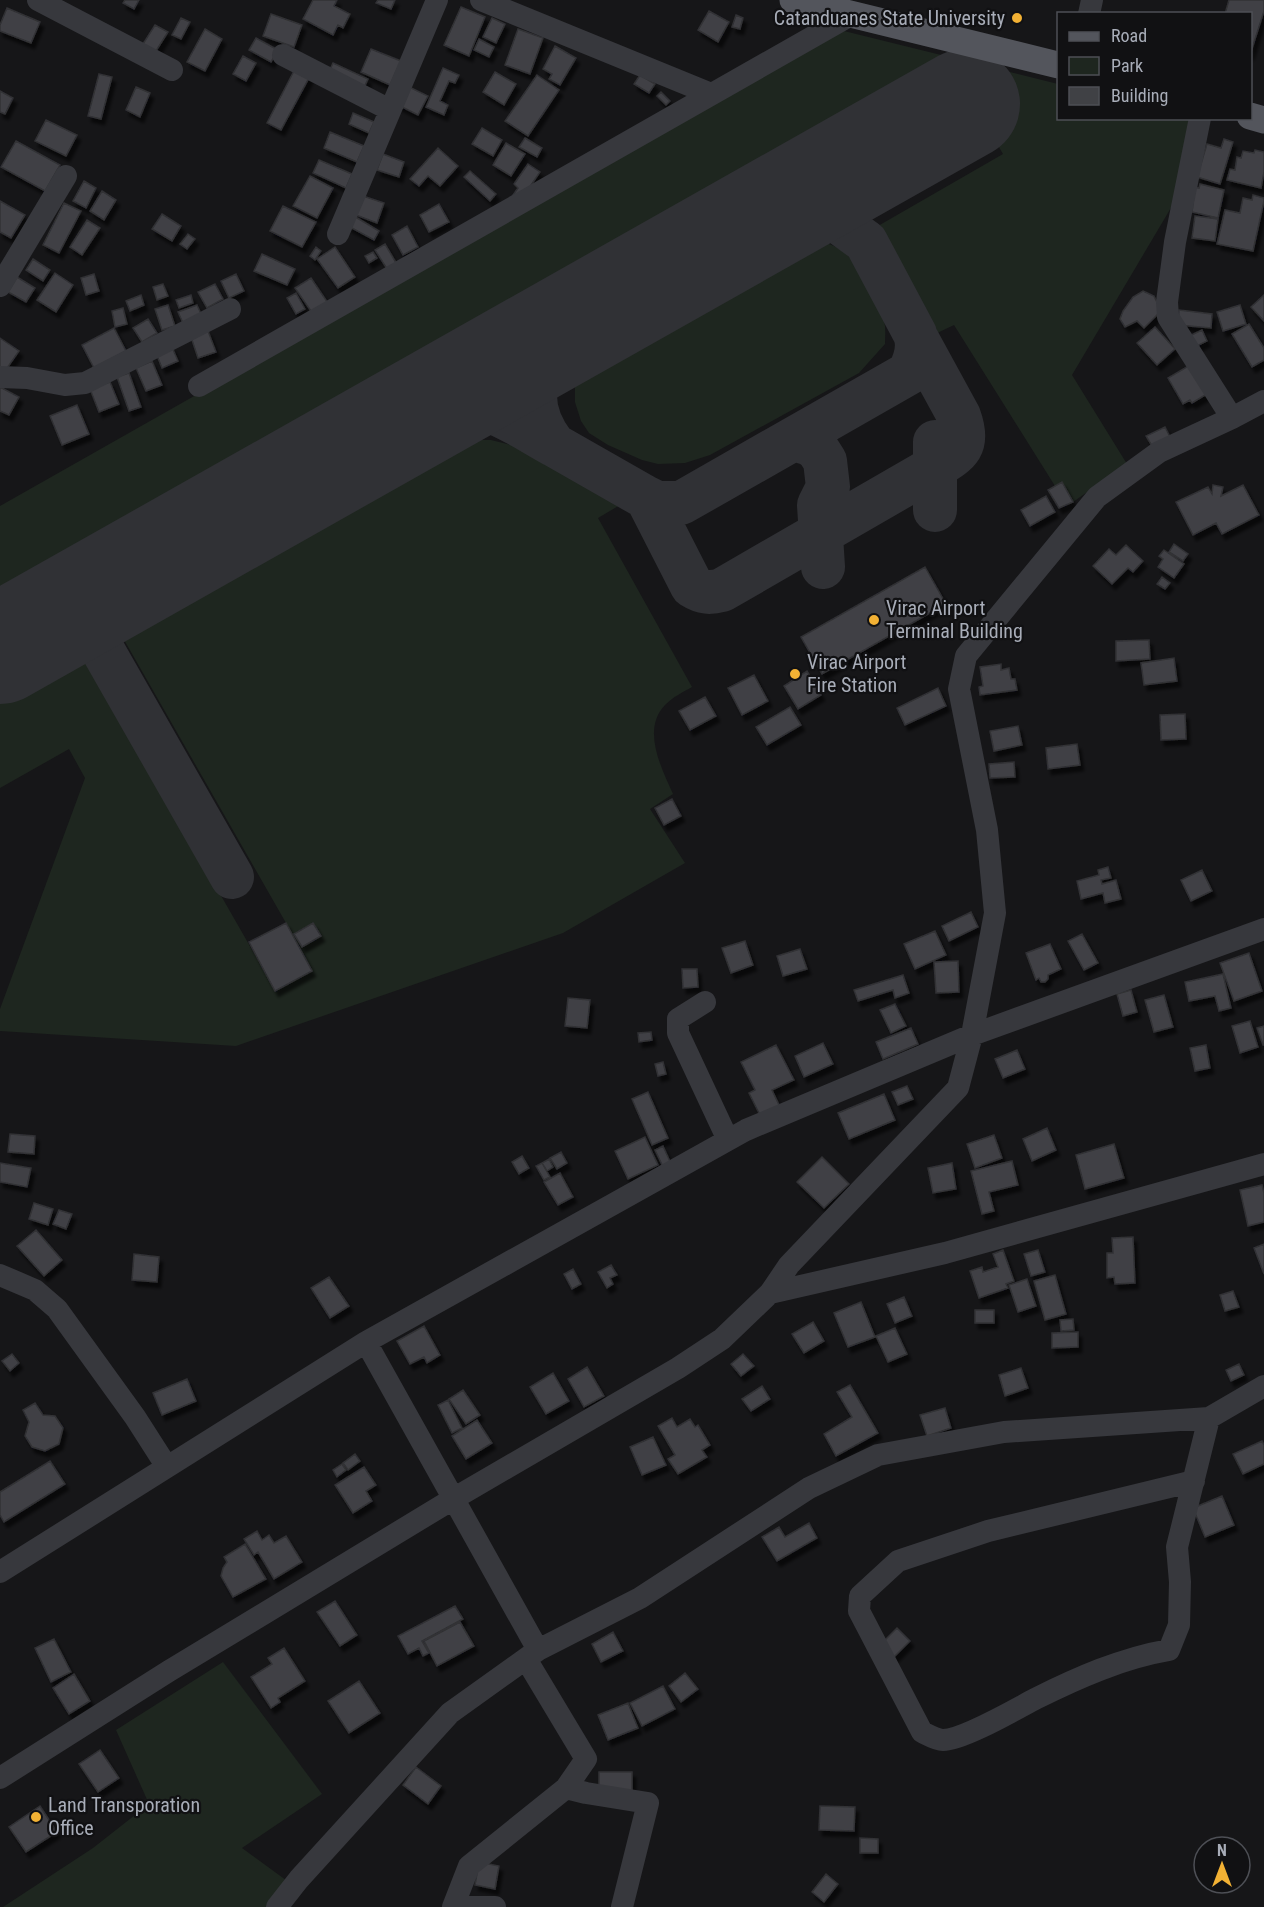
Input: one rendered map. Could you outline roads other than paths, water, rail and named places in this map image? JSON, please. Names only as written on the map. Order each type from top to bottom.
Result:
[{"type":"main road","points":[[793,0],[1057,65]]},
{"type":"street","points":[[38,0],[172,70]]},
{"type":"street","points":[[338,234],[437,0]]},
{"type":"street","points":[[482,0],[711,94]]},
{"type":"street","points":[[199,386],[851,15]]},
{"type":"street","points":[[283,55],[390,110]]},
{"type":"street","points":[[1200,120],[1175,242],[1167,302],[1168,317],[1232,418]]},
{"type":"street","points":[[0,286],[66,176]]},
{"type":"street","points":[[0,377],[27,378],[65,385],[85,383],[230,309]]},
{"type":"street","points":[[0,1778],[169,1671],[453,1499],[678,1368],[722,1339],[770,1293],[789,1265],[958,1088],[972,1035],[995,914],[987,830],[959,689],[966,656],[1097,497],[1159,452],[1264,401]]},
{"type":"street","points":[[0,1572],[366,1342],[746,1130],[972,1035],[1264,929]]},
{"type":"street","points":[[705,1002],[678,1019],[678,1033],[728,1140]]},
{"type":"street","points":[[770,1293],[945,1253],[1264,1164]]},
{"type":"street","points":[[0,1275],[35,1290],[57,1309],[135,1417],[167,1467]]},
{"type":"street","points":[[366,1342],[453,1499],[586,1759],[566,1788],[469,1866],[453,1907],[495,1907]]},
{"type":"street","points":[[277,1907],[299,1879],[450,1713],[532,1654],[640,1598],[809,1488],[878,1455],[1004,1432],[1209,1418],[1264,1386]]},
{"type":"street","points":[[1194,1481],[988,1531],[898,1561],[860,1596],[859,1611],[922,1732],[943,1741],[968,1733],[1095,1672],[1169,1650],[1179,1625],[1180,1582],[1177,1547],[1194,1481],[1209,1418]]},
{"type":"street","points":[[566,1788],[648,1803],[622,1907]]},
{"type":"place","name":"Catanduanes State University","points":[[1017,18]]},
{"type":"place","name":"Virac Airport Terminal Building","points":[[874,620]]},
{"type":"place","name":"Virac Airport Fire Station","points":[[795,674]]},
{"type":"place","name":"Land Transporation Office","points":[[36,1817]]}]
